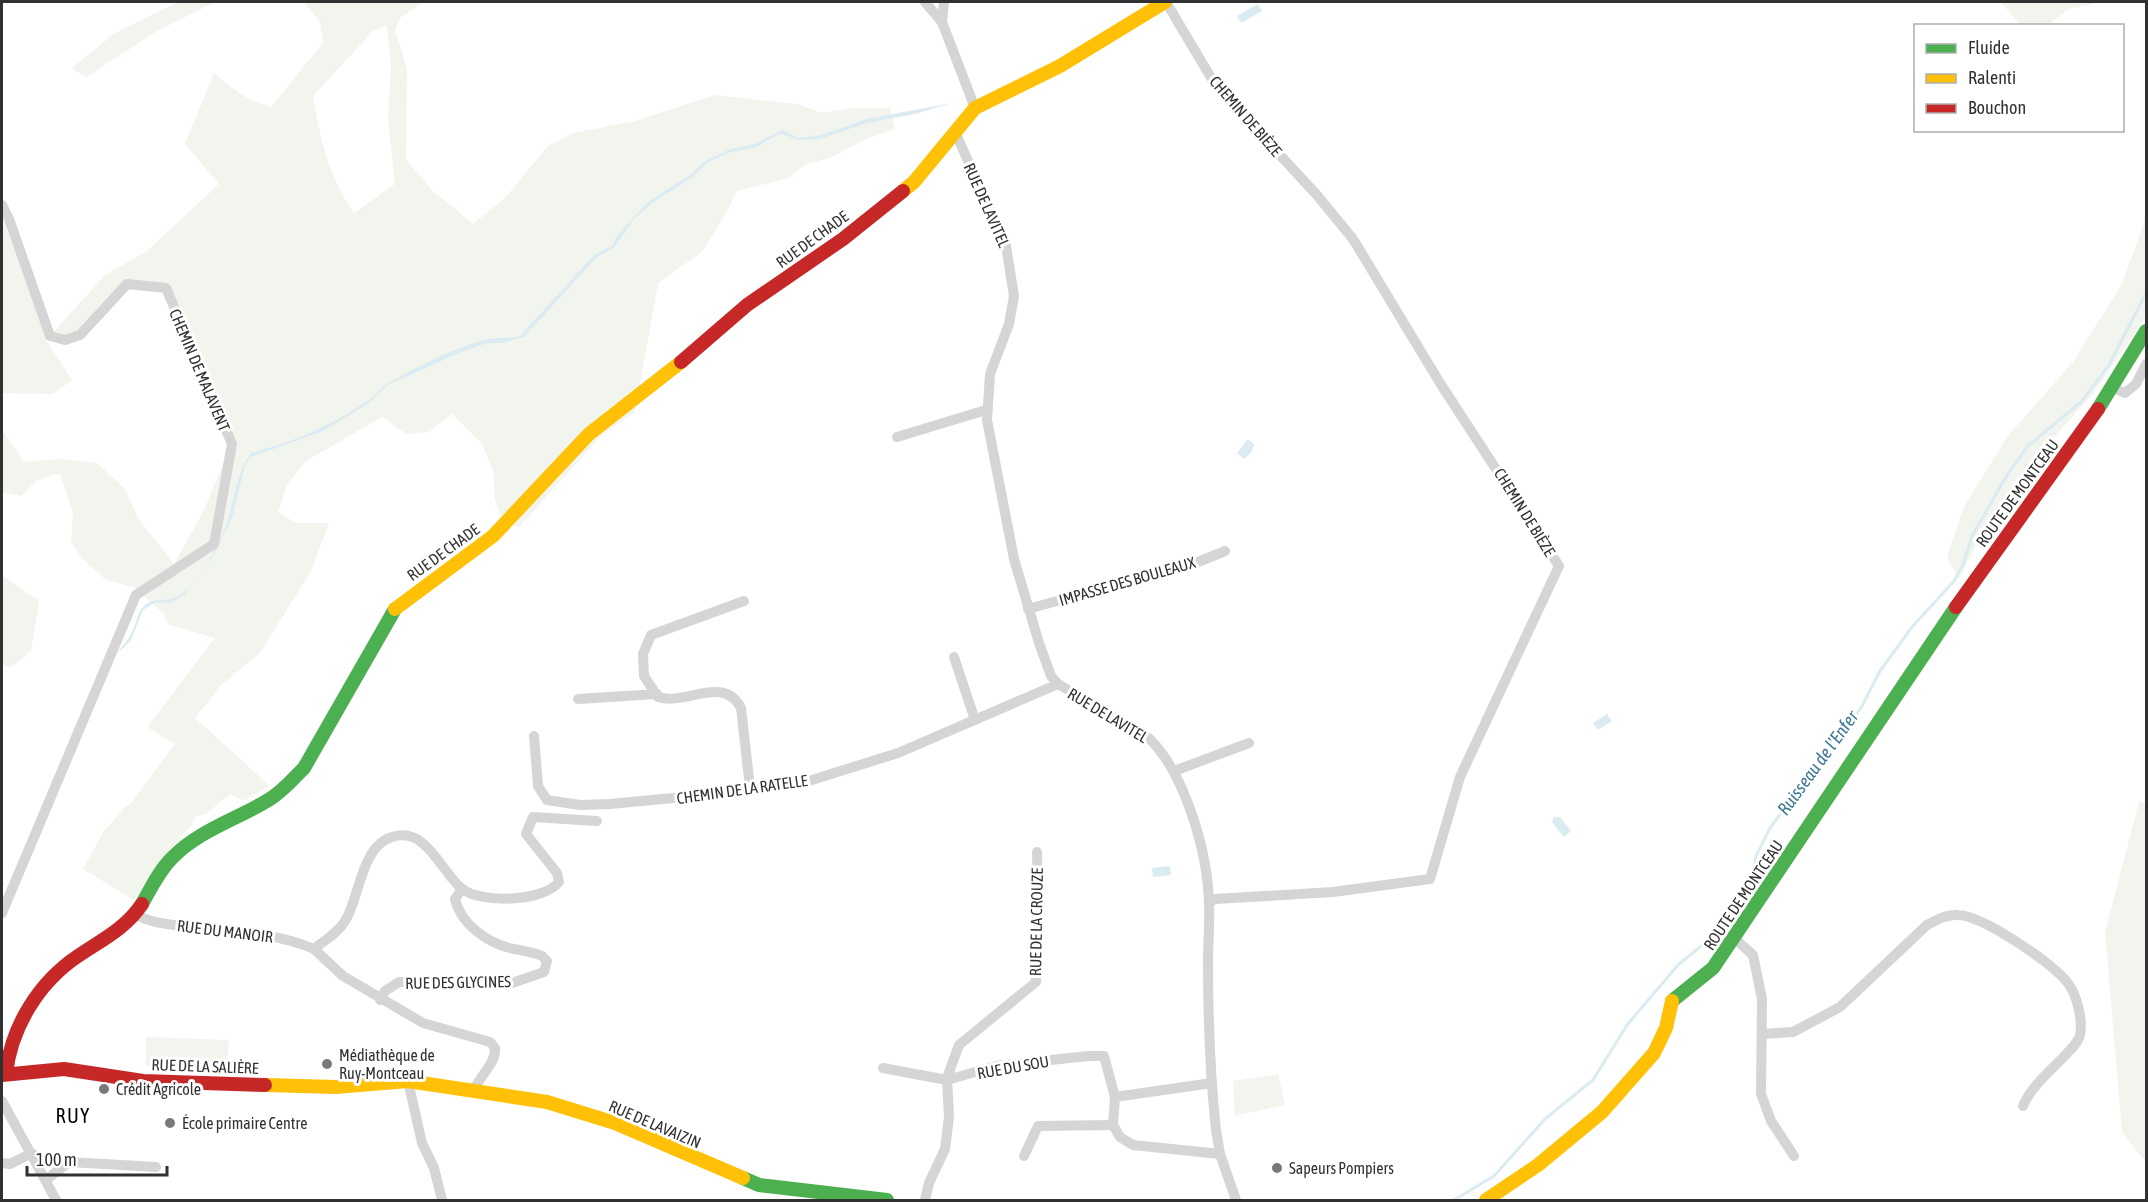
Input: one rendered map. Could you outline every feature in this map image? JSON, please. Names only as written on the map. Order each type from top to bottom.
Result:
[{"type":"street","points":[[925,2],[942,22],[975,108],[1060,66],[1165,2]]},
{"type":"street","points":[[942,22],[944,2]]},
{"type":"street","name":"CHEMIN DE BIÈZE","points":[[1165,2],[1210,76],[1228,99],[1316,194],[1353,239],[1440,383],[1559,566],[1460,777],[1430,879],[1333,892],[1215,899],[1209,902]]},
{"type":"street","name":"RUE DE CHADE","points":[[4,1075],[14,1039],[33,1004],[71,961],[122,929],[135,914],[165,867],[179,851],[284,790],[304,768],[397,605],[493,536],[589,435],[650,389],[747,305],[843,239],[914,182],[956,134],[975,108]]},
{"type":"street","name":"RUE DE LAVITEL","points":[[956,134],[1006,246],[1011,263],[1014,296],[1009,324],[990,374],[986,410],[1014,559],[1028,609],[1051,676],[1058,684],[1078,699],[1150,739],[1161,750],[1174,771],[1205,868],[1209,902],[1208,959],[1212,1083],[1220,1154],[1236,1200]]},
{"type":"street","name":"CHEMIN DE MALAVENT","points":[[2,205],[50,336],[65,340],[80,335],[127,284],[166,288],[232,444],[214,544],[136,595],[2,914]]},
{"type":"street","name":"ROUTE DE MONTCEAU","points":[[1486,1200],[1538,1165],[1602,1112],[1654,1053],[1665,1028],[1668,1009],[1673,998],[1682,989],[1703,978],[1734,938],[1951,614],[2113,388],[2146,331]]},
{"type":"street","points":[[2113,388],[2125,393],[2136,384],[2146,364]]},
{"type":"street","points":[[897,437],[986,410]]},
{"type":"street","name":"IMPASSE DES BOULEAUX","points":[[1028,609],[1198,562],[1225,551]]},
{"type":"street","points":[[744,601],[651,635],[643,654],[644,676],[657,694],[664,698],[716,691],[726,693],[736,699],[741,708],[750,788]]},
{"type":"street","points":[[954,657],[975,720]]},
{"type":"street","name":"CHEMIN DE LA RATELLE","points":[[534,736],[538,786],[547,800],[580,805],[694,796],[750,788],[796,785],[869,764],[1058,684]]},
{"type":"street","points":[[578,699],[657,694]]},
{"type":"street","points":[[1174,771],[1249,743]]},
{"type":"street","points":[[474,1090],[479,1078],[493,1062],[495,1048],[490,1042],[423,1023],[380,1000],[343,976],[314,949],[341,927],[375,848],[392,837],[409,836],[426,845],[462,889],[510,899],[553,890],[559,882],[557,873],[526,834],[533,818],[597,821]]},
{"type":"street","name":"RUE DE LA CROUZE","points":[[925,1200],[929,1183],[945,1149],[949,1117],[947,1080],[959,1045],[1036,982],[1038,915],[1036,852]]},
{"type":"street","name":"RUE DES GLYCINES","points":[[380,1000],[385,991],[399,982],[512,983],[544,972],[547,961],[542,956],[488,939],[470,925],[458,912],[455,899],[462,889]]},
{"type":"street","name":"RUE DU MANOIR","points":[[135,914],[144,920],[290,939],[314,949]]},
{"type":"street","points":[[1763,1034],[1793,1032],[1840,1007],[1928,925],[1944,916],[1959,915],[2006,935],[2029,950],[2059,974],[2069,984],[2073,994],[2082,1023],[2080,1038],[2029,1091],[2023,1106]]},
{"type":"street","points":[[1734,938],[1753,955],[1762,999],[1761,1094],[1771,1122],[1794,1156]]},
{"type":"street","name":"RUE DU SOU","points":[[883,1068],[947,1080],[996,1066],[1104,1056],[1115,1097],[1113,1125]]},
{"type":"street","name":"RUE DE LA SALIÈRE","points":[[4,1075],[64,1069],[143,1081],[336,1087],[408,1081]]},
{"type":"street","points":[[408,1081],[423,1143],[435,1168],[442,1200]]},
{"type":"street","name":"RUE DE LAVAIZIN","points":[[408,1081],[547,1102],[615,1123],[759,1185],[857,1199],[887,1200]]},
{"type":"street","points":[[1115,1097],[1212,1083]]},
{"type":"street","points":[[2,1101],[56,1200]]},
{"type":"street","points":[[1024,1156],[1038,1126],[1113,1125],[1120,1137],[1133,1145],[1220,1154]]},
{"type":"street","points":[[2,1163],[10,1164],[32,1153]]},
{"type":"street","points":[[46,1179],[69,1162],[156,1167]]},
{"type":"shaded area","points":[[178,2],[215,2],[157,31],[86,77],[72,68],[115,33]]},
{"type":"shaded area","points":[[303,2],[424,2],[401,17],[395,29],[407,69],[406,160],[433,191],[473,224],[504,199],[548,146],[573,133],[635,121],[715,95],[796,104],[823,113],[853,108],[890,108],[895,129],[866,139],[830,158],[806,164],[786,179],[736,191],[729,208],[702,252],[658,283],[635,412],[602,435],[518,528],[501,517],[495,499],[493,470],[482,444],[452,414],[429,432],[406,434],[382,417],[306,461],[287,484],[278,512],[296,523],[329,523],[310,573],[259,654],[221,685],[195,718],[270,786],[243,801],[230,794],[205,815],[198,815],[192,822],[193,825],[179,837],[183,839],[172,847],[134,900],[83,869],[104,831],[127,805],[129,806],[175,744],[147,727],[215,638],[168,624],[164,614],[135,588],[106,580],[82,558],[71,542],[73,514],[60,473],[37,480],[21,496],[2,492],[2,430],[24,462],[62,459],[97,463],[125,489],[138,518],[174,564],[203,512],[232,444],[166,288],[127,284],[80,335],[50,336],[105,275],[147,251],[219,184],[185,144],[214,73],[241,94],[271,107],[323,43],[320,21]],"holes":[[[387,26],[391,66],[388,120],[395,184],[354,213],[332,172],[313,96],[373,31]]]},
{"type":"shaded area","points":[[2001,2],[2100,2],[2067,10],[2049,24],[2019,24]]},
{"type":"shaded area","points":[[1258,4],[1262,11],[1241,23],[1237,16]]},
{"type":"shaded area","points":[[951,103],[915,114],[867,123],[820,139],[798,140],[780,133],[757,147],[731,152],[708,162],[690,179],[652,203],[634,219],[614,248],[596,258],[524,337],[503,343],[487,343],[461,352],[388,385],[369,403],[323,431],[251,457],[245,465],[232,518],[215,553],[201,572],[221,540],[240,475],[245,463],[251,453],[325,426],[367,401],[388,383],[451,352],[488,339],[520,336],[595,254],[612,246],[617,235],[649,201],[690,175],[706,160],[731,149],[755,144],[782,130],[799,138],[821,135],[867,119]]},
{"type":"shaded area","points":[[2146,202],[2146,317],[2095,391],[2018,478],[1986,524],[1959,579],[1947,557],[1964,507],[2007,437],[2073,362],[2122,284],[2144,223]]},
{"type":"shaded area","points":[[2,216],[47,342],[72,380],[53,394],[2,393]]},
{"type":"shaded area","points":[[1247,440],[1254,445],[1251,453],[1244,459],[1237,453]]},
{"type":"shaded area","points":[[2,575],[39,601],[31,651],[10,668],[2,664]]},
{"type":"shaded area","points":[[195,580],[185,594],[171,603],[156,602],[143,610],[131,640],[118,653],[133,631],[140,611],[145,605],[151,602],[178,596]]},
{"type":"shaded area","points":[[1607,714],[1612,721],[1598,730],[1593,723]]},
{"type":"shaded area","points":[[2139,802],[2146,804],[2146,1162],[2122,1132],[2105,932]]},
{"type":"shaded area","points":[[1554,817],[1560,817],[1571,831],[1564,837],[1552,822]]},
{"type":"shaded area","points":[[1170,866],[1171,875],[1153,877],[1152,868]]},
{"type":"shaded area","points":[[146,1037],[229,1040],[227,1067],[146,1066]]},
{"type":"shaded area","points":[[1278,1074],[1285,1105],[1235,1116],[1233,1081]]},
{"type":"waterway","name":"Ruisseau de l'Enfer","points":[[1454,1200],[1494,1176],[1545,1119],[1593,1080],[1627,1025],[1678,965],[1712,937],[1736,910],[1750,888],[1756,856],[1770,828],[1814,769],[1829,754],[1862,706],[1880,671],[1912,627],[1954,581],[1963,565],[1972,536],[2007,475],[2028,446],[2082,401],[2109,365],[2146,293]]},
{"type":"traffic: fast","points":[[2098,409],[2146,331]]},
{"type":"traffic: fast","points":[[1672,1001],[1713,968],[1956,607]]},
{"type":"traffic: fast","points":[[142,904],[163,868],[183,848],[206,832],[270,799],[284,789],[304,768],[395,609]]},
{"type":"traffic: fast","points":[[743,1178],[759,1185],[887,1200]]},
{"type":"traffic: slow","points":[[903,191],[914,182],[975,108],[1060,66],[1165,2]]},
{"type":"traffic: slow","points":[[395,609],[493,536],[589,434],[681,362]]},
{"type":"traffic: slow","points":[[1486,1200],[1538,1165],[1602,1112],[1654,1053],[1666,1028],[1672,1001]]},
{"type":"traffic: slow","points":[[265,1085],[336,1087],[408,1081],[547,1102],[615,1123],[743,1178]]},
{"type":"traffic: jam","points":[[681,362],[747,305],[843,239],[903,191]]},
{"type":"traffic: jam","points":[[1956,607],[2098,409]]},
{"type":"traffic: jam","points":[[6,1074],[14,1039],[39,992],[64,967],[121,927],[142,904]]},
{"type":"traffic: jam","points":[[2,1075],[64,1069],[143,1081],[265,1085]]},
{"type":"place","name":"Médiathèque de Ruy-Montceau","points":[[327,1064]]},
{"type":"place","name":"Crédit Agricole","points":[[104,1089]]},
{"type":"place","name":"École primaire Centre","points":[[170,1123]]},
{"type":"place","name":"Sapeurs Pompiers","points":[[1277,1168]]},
{"type":"district","name":"RUY","points":[[73,1116]]}]
